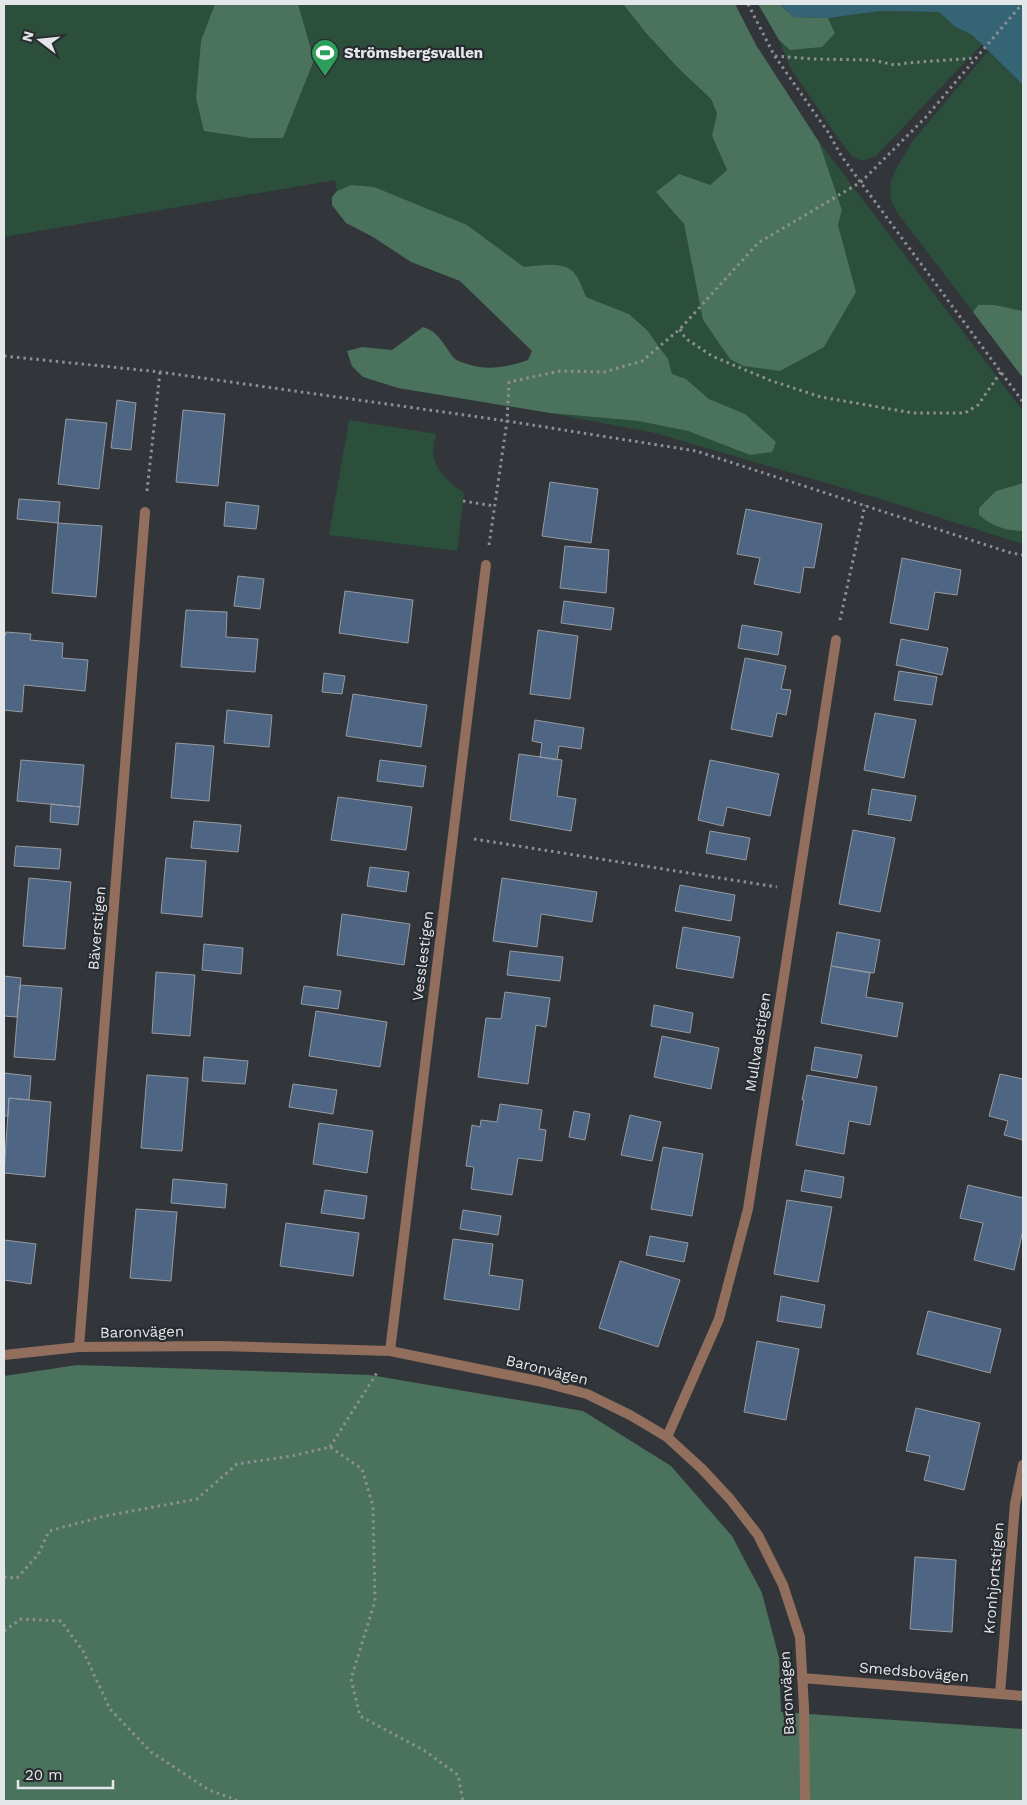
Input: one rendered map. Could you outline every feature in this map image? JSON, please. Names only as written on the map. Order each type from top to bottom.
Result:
[{"type":"street","name":"Bäverstigen","points":[[79,1347],[145,512]]},
{"type":"street","name":"Vesslestigen","points":[[390,1351],[486,565]]},
{"type":"street","name":"Mullvadstigen","points":[[667,1437],[719,1319],[748,1208],[836,640]]},
{"type":"street","name":"Baronvägen","points":[[4,1355],[79,1347],[220,1346],[390,1351],[538,1381],[587,1394],[630,1415],[667,1437],[702,1469],[730,1499],[758,1535],[783,1585],[800,1636],[805,1801]]},
{"type":"street","name":"Kronhjortstigen","points":[[1000,1694],[1015,1504],[1023,1465]]},
{"type":"street","name":"Smedsbovägen","points":[[802,1678],[1023,1696]]},
{"type":"path","points":[[748,4],[774,56],[828,132],[842,157],[1023,402]]},
{"type":"path","points":[[486,565],[507,421],[509,382],[560,371],[604,372],[642,361],[680,329],[758,243],[861,182],[925,118],[1022,4]]},
{"type":"path","points":[[774,56],[872,60],[895,65],[907,62],[976,56]]},
{"type":"path","points":[[680,329],[685,338],[712,356],[772,381],[820,397],[913,413],[965,413],[978,405],[1001,372]]},
{"type":"path","points":[[4,356],[160,372],[507,421],[696,452],[1010,553],[1023,555]]},
{"type":"path","points":[[145,512],[160,372]]},
{"type":"path","points":[[463,500],[494,506]]},
{"type":"path","points":[[836,640],[865,505]]},
{"type":"path","points":[[453,836],[797,890]]},
{"type":"path","points":[[4,1577],[17,1578],[38,1555],[49,1531],[105,1516],[196,1499],[237,1464],[292,1456],[330,1447],[390,1351]]},
{"type":"path","points":[[330,1447],[362,1469],[373,1506],[374,1601],[351,1679],[360,1716],[425,1751],[458,1774],[463,1801]]},
{"type":"path","points":[[4,1631],[21,1618],[61,1621],[83,1651],[110,1709],[151,1752],[208,1790],[239,1801]]},
{"type":"green space","name":"Strömsbergsvallen","points":[[4,4],[623,4],[678,68],[711,99],[717,113],[712,136],[727,170],[710,185],[663,199],[684,224],[703,320],[730,359],[855,290],[838,225],[842,210],[819,142],[1023,411],[1023,483],[996,491],[1012,531],[1023,531],[1023,544],[881,499],[655,433],[550,413],[638,421],[688,431],[750,455],[745,414],[709,399],[686,379],[671,374],[668,359],[647,330],[629,314],[586,297],[579,282],[544,266],[524,268],[467,225],[351,185],[337,191],[335,180],[4,237]]},
{"type":"green space","points":[[215,4],[298,4],[314,60],[283,138],[251,138],[204,131],[196,98],[201,41]]},
{"type":"green space","points":[[623,4],[735,4],[756,45],[819,142],[842,210],[838,225],[856,292],[824,347],[780,371],[743,366],[730,359],[703,320],[684,224],[656,192],[679,174],[710,185],[727,170],[712,136],[717,113],[711,99],[678,68]]},
{"type":"green space","points":[[758,4],[779,4],[794,17],[828,18],[835,33],[822,47],[790,50],[779,40]]},
{"type":"green space","points":[[881,11],[939,12],[954,26],[972,35],[981,45],[876,156],[862,161],[852,156],[840,141],[790,67],[779,40],[790,50],[835,33],[828,18]]},
{"type":"green space","points":[[988,51],[1023,85],[1023,311],[995,305],[978,305],[973,312],[896,211],[891,200],[890,183],[912,142]]},
{"type":"green space","points":[[351,185],[374,187],[467,225],[524,267],[558,265],[570,270],[578,279],[586,297],[629,314],[647,330],[668,359],[672,374],[686,379],[709,399],[745,414],[776,442],[772,452],[750,455],[688,431],[638,421],[550,413],[398,388],[363,377],[352,366],[347,351],[362,347],[392,350],[423,327],[429,329],[437,336],[456,360],[475,366],[490,368],[513,365],[528,360],[532,351],[460,281],[411,262],[373,237],[346,223],[332,205],[332,197],[337,191]]},
{"type":"green space","points":[[978,305],[995,305],[1023,311],[1023,378],[973,312]]},
{"type":"green space","points":[[349,420],[436,434],[433,452],[436,464],[446,478],[464,493],[457,551],[329,535]]},
{"type":"green space","points":[[1023,483],[1023,531],[1000,527],[979,515],[979,508],[996,491]]},
{"type":"green space","points":[[77,1365],[370,1375],[583,1411],[671,1466],[732,1536],[762,1593],[779,1658],[781,1712],[1023,1729],[1023,1801],[4,1801],[4,1376]]},
{"type":"water","points":[[779,4],[1023,4],[1023,85],[972,35],[954,26],[939,12],[881,11],[828,18],[794,17]]},
{"type":"building","points":[[117,400],[136,403],[131,450],[111,448]]},
{"type":"building","points":[[183,410],[225,414],[218,486],[176,482]]},
{"type":"building","points":[[66,419],[107,423],[99,489],[58,484]]},
{"type":"building","points":[[550,482],[598,489],[591,543],[542,536]]},
{"type":"building","points":[[19,499],[60,502],[58,523],[17,519]]},
{"type":"building","points":[[226,502],[259,506],[256,529],[224,526]]},
{"type":"building","points":[[746,509],[822,524],[814,568],[804,567],[800,593],[754,584],[760,558],[737,554]]},
{"type":"building","points":[[58,523],[102,526],[96,597],[52,593]]},
{"type":"building","points":[[565,546],[609,550],[606,593],[560,588]]},
{"type":"building","points":[[902,558],[961,570],[957,595],[935,592],[928,630],[890,623]]},
{"type":"building","points":[[238,576],[264,579],[260,609],[234,606]]},
{"type":"building","points":[[345,591],[413,600],[408,643],[339,633]]},
{"type":"building","points":[[564,601],[614,608],[611,630],[561,623]]},
{"type":"building","points":[[186,610],[227,612],[226,637],[258,639],[255,672],[181,667]]},
{"type":"building","points":[[742,625],[782,632],[778,655],[738,648]]},
{"type":"building","points":[[538,630],[578,636],[570,699],[530,694]]},
{"type":"building","points":[[6,632],[31,634],[30,640],[63,643],[62,658],[88,660],[85,691],[24,685],[22,712],[4,710],[4,636]]},
{"type":"building","points":[[901,639],[948,648],[942,675],[896,665]]},
{"type":"building","points":[[745,658],[786,666],[781,689],[791,690],[786,715],[777,713],[772,737],[731,729]]},
{"type":"building","points":[[899,671],[937,677],[932,705],[894,700]]},
{"type":"building","points":[[324,673],[345,676],[342,694],[322,692]]},
{"type":"building","points":[[353,694],[427,705],[421,747],[346,736]]},
{"type":"building","points":[[227,710],[272,715],[269,747],[224,743]]},
{"type":"building","points":[[875,713],[916,720],[904,778],[864,770]]},
{"type":"building","points":[[535,720],[584,728],[581,749],[559,746],[557,760],[540,757],[542,743],[532,741]]},
{"type":"building","points":[[176,743],[214,746],[209,801],[171,798]]},
{"type":"building","points":[[519,754],[562,760],[557,796],[576,799],[571,831],[510,820]]},
{"type":"building","points":[[21,760],[84,765],[80,807],[17,801]]},
{"type":"building","points":[[380,760],[426,766],[423,787],[377,781]]},
{"type":"building","points":[[710,760],[779,774],[770,816],[727,807],[723,826],[698,820]]},
{"type":"building","points":[[872,789],[916,796],[911,821],[868,814]]},
{"type":"building","points":[[338,797],[412,807],[406,850],[331,840]]},
{"type":"building","points":[[51,804],[80,807],[78,825],[50,822]]},
{"type":"building","points":[[194,821],[241,825],[238,852],[191,848]]},
{"type":"building","points":[[853,830],[895,838],[880,912],[839,904]]},
{"type":"building","points":[[710,831],[750,838],[746,860],[706,853]]},
{"type":"building","points":[[16,846],[61,849],[59,869],[14,866]]},
{"type":"building","points":[[166,858],[206,861],[202,917],[161,913]]},
{"type":"building","points":[[370,867],[409,872],[406,892],[367,886]]},
{"type":"building","points":[[29,878],[71,882],[65,949],[23,946]]},
{"type":"building","points":[[502,878],[597,892],[592,922],[541,914],[537,947],[493,941]]},
{"type":"building","points":[[680,885],[735,895],[731,921],[675,911]]},
{"type":"building","points":[[342,914],[410,924],[404,965],[337,955]]},
{"type":"building","points":[[683,927],[740,937],[733,978],[676,968]]},
{"type":"building","points":[[837,932],[880,940],[874,973],[831,966]]},
{"type":"building","points":[[204,944],[243,948],[241,974],[202,970]]},
{"type":"building","points":[[510,951],[563,957],[560,981],[507,975]]},
{"type":"building","points":[[831,966],[870,973],[866,997],[903,1003],[897,1037],[821,1023]]},
{"type":"building","points":[[156,972],[195,975],[190,1036],[152,1033]]},
{"type":"building","points":[[4,976],[21,978],[17,1017],[4,1016]]},
{"type":"building","points":[[20,985],[62,988],[55,1060],[14,1057]]},
{"type":"building","points":[[304,986],[341,991],[338,1009],[301,1004]]},
{"type":"building","points":[[505,992],[550,998],[546,1027],[536,1025],[528,1084],[478,1077],[486,1018],[501,1019]]},
{"type":"building","points":[[654,1005],[693,1013],[690,1033],[651,1026]]},
{"type":"building","points":[[316,1011],[387,1022],[380,1067],[309,1056]]},
{"type":"building","points":[[662,1036],[719,1048],[711,1089],[654,1077]]},
{"type":"building","points":[[815,1047],[862,1055],[857,1078],[811,1070]]},
{"type":"building","points":[[204,1057],[248,1061],[245,1084],[202,1081]]},
{"type":"building","points":[[4,1073],[31,1076],[29,1100],[9,1098],[8,1116],[4,1116]]},
{"type":"building","points":[[1000,1074],[1023,1079],[1023,1140],[1004,1135],[1008,1121],[989,1116]]},
{"type":"building","points":[[147,1075],[188,1078],[182,1151],[141,1148]]},
{"type":"building","points":[[807,1075],[877,1087],[870,1125],[849,1121],[844,1154],[796,1145]]},
{"type":"building","points":[[293,1084],[337,1090],[333,1114],[289,1107]]},
{"type":"building","points":[[9,1098],[51,1102],[45,1177],[4,1173]]},
{"type":"building","points":[[500,1104],[542,1110],[539,1129],[546,1130],[542,1161],[518,1158],[512,1195],[471,1189],[474,1167],[466,1166],[472,1125],[480,1127],[481,1120],[497,1122]]},
{"type":"building","points":[[574,1111],[590,1114],[585,1140],[569,1137]]},
{"type":"building","points":[[630,1115],[661,1122],[652,1161],[621,1155]]},
{"type":"building","points":[[319,1123],[373,1131],[367,1173],[313,1164]]},
{"type":"building","points":[[663,1147],[703,1154],[692,1216],[651,1209]]},
{"type":"building","points":[[805,1170],[844,1177],[841,1198],[801,1191]]},
{"type":"building","points":[[173,1179],[227,1184],[225,1208],[171,1203]]},
{"type":"building","points":[[968,1185],[1023,1198],[1023,1230],[1014,1270],[974,1260],[983,1223],[960,1218]]},
{"type":"building","points":[[325,1190],[367,1196],[364,1219],[321,1213]]},
{"type":"building","points":[[787,1200],[832,1207],[818,1282],[774,1274]]},
{"type":"building","points":[[136,1209],[177,1212],[171,1281],[130,1278]]},
{"type":"building","points":[[463,1210],[501,1216],[498,1235],[460,1229]]},
{"type":"building","points":[[286,1223],[359,1233],[353,1276],[280,1266]]},
{"type":"building","points":[[650,1236],[688,1243],[684,1262],[646,1255]]},
{"type":"building","points":[[453,1239],[493,1244],[489,1275],[523,1280],[519,1310],[444,1299]]},
{"type":"building","points":[[4,1240],[36,1244],[31,1284],[4,1280]]},
{"type":"building","points":[[620,1261],[680,1280],[658,1347],[599,1328]]},
{"type":"building","points":[[781,1296],[825,1305],[821,1328],[777,1321]]},
{"type":"building","points":[[928,1311],[1001,1329],[990,1373],[917,1354]]},
{"type":"building","points":[[757,1341],[799,1349],[786,1420],[744,1412]]},
{"type":"building","points":[[916,1408],[980,1423],[964,1490],[924,1480],[930,1456],[906,1451]]},
{"type":"building","points":[[915,1557],[956,1560],[952,1632],[910,1629]]},
{"type":"place","name":"Strömsbergsvallen","points":[[325,77]]}]
